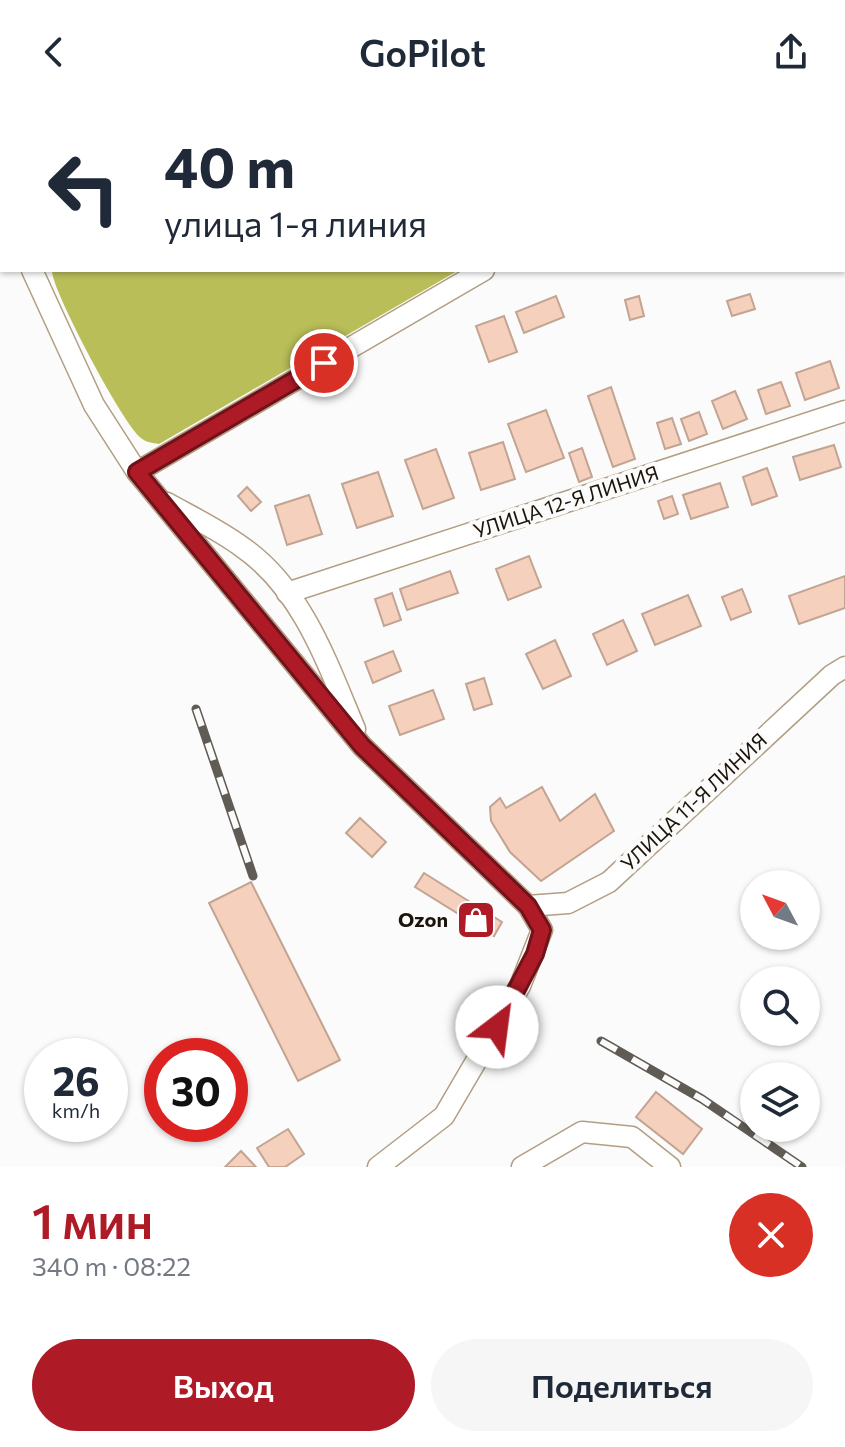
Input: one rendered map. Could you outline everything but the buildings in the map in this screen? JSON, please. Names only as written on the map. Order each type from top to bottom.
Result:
[{"type":"street","points":[[33,272],[94,405],[137,472],[362,746],[528,906],[542,930],[535,954],[510,1005],[444,1116],[378,1167]]},
{"type":"street","points":[[137,472],[481,272]]},
{"type":"street","name":"УЛИЦА 12-Я ЛИНИЯ","points":[[287,593],[845,411]]},
{"type":"street","points":[[160,500],[243,547],[287,593],[330,669],[362,746]]},
{"type":"street","name":"УЛИЦА 11-Я ЛИНИЯ","points":[[528,906],[568,903],[609,882],[841,673]]},
{"type":"street","points":[[522,1167],[582,1132],[632,1137],[670,1167]]},
{"type":"green space","points":[[52,272],[456,272],[159,444],[141,438],[132,428],[105,384]]},
{"type":"railway","points":[[196,709],[253,876]]},
{"type":"railway","points":[[601,1041],[702,1099],[802,1167]]},
{"type":"place","name":"Ozon","points":[[476,920]]},
{"type":"route","points":[[324,363],[137,472],[303,679],[362,746],[440,826],[528,906],[542,930],[535,954],[497,1027]]}]
